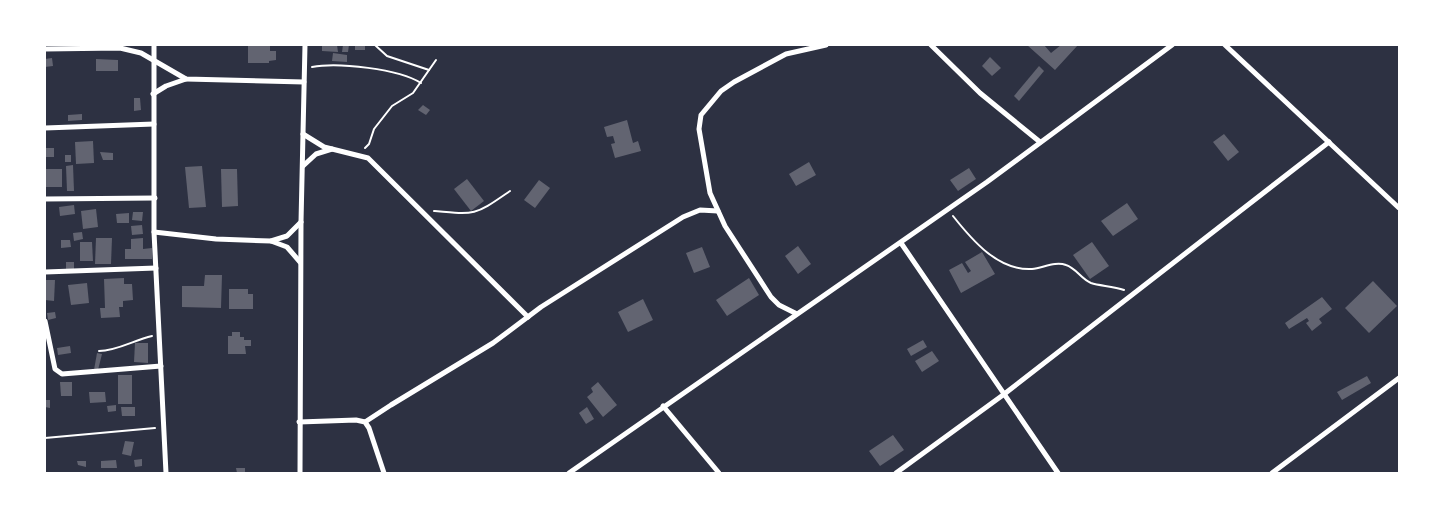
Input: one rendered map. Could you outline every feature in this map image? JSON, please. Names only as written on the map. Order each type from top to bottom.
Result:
[{"type":"street","points":[[154,45],[154,232],[166,473]]},
{"type":"street","points":[[300,473],[300,262],[305,45]]},
{"type":"street","points":[[795,313],[779,305],[771,297],[718,211],[710,192],[699,129],[701,115],[722,91],[734,82],[786,54],[826,45]]},
{"type":"street","points":[[931,45],[980,93],[1040,142]]},
{"type":"street","points":[[570,472],[795,313],[948,210],[1172,45]]},
{"type":"street","points":[[1225,45],[1399,208]]},
{"type":"street","points":[[45,49],[120,48],[141,53],[186,79]]},
{"type":"street","points":[[153,94],[166,86],[186,79],[304,82]]},
{"type":"street","points":[[45,128],[154,124]]},
{"type":"street","points":[[303,134],[316,144],[368,158],[528,317]]},
{"type":"street","points":[[896,473],[1003,395],[1329,142]]},
{"type":"street","points":[[303,166],[316,154],[332,149]]},
{"type":"street","points":[[45,199],[155,198]]},
{"type":"street","points":[[365,422],[493,343],[528,317],[683,217],[700,210],[718,211]]},
{"type":"street","points":[[154,232],[216,239],[271,241],[287,236],[301,222]]},
{"type":"street","points":[[271,241],[287,248],[300,262]]},
{"type":"street","points":[[901,242],[1003,395],[1058,473]]},
{"type":"street","points":[[45,272],[156,268]]},
{"type":"street","points":[[45,321],[55,369],[62,374],[161,366]]},
{"type":"street","points":[[1272,473],[1399,378]]},
{"type":"street","points":[[663,406],[719,473]]},
{"type":"street","points":[[299,422],[356,420],[365,422],[369,428],[384,473]]},
{"type":"path","points":[[375,45],[387,56],[430,70]]},
{"type":"path","points":[[365,148],[369,144],[374,129],[392,106],[413,93],[436,60]]},
{"type":"path","points":[[304,68],[322,65],[360,69],[411,77],[421,83]]},
{"type":"path","points":[[419,210],[473,214],[510,191]]},
{"type":"path","points":[[948,210],[980,248],[1005,265],[1020,269],[1058,264],[1067,265],[1079,276],[1092,283],[1104,284],[1134,293]]},
{"type":"path","points":[[99,351],[108,351],[134,340],[159,334]]},
{"type":"path","points":[[45,438],[164,427]]},
{"type":"building","points":[[248,45],[270,45],[270,51],[276,51],[276,60],[269,61],[269,63],[248,63]]},
{"type":"building","points":[[322,45],[337,45],[338,52],[322,51]]},
{"type":"building","points":[[343,45],[349,45],[348,52],[342,52]]},
{"type":"building","points":[[355,45],[365,45],[365,50],[355,50]]},
{"type":"building","points":[[1027,45],[1044,45],[1051,53],[1061,45],[1078,45],[1055,70]]},
{"type":"building","points":[[333,53],[347,55],[347,62],[332,61]]},
{"type":"building","points":[[990,57],[1001,68],[992,76],[982,66]]},
{"type":"building","points":[[52,58],[53,66],[45,67],[45,59]]},
{"type":"building","points":[[96,59],[118,60],[118,71],[96,71]]},
{"type":"building","points":[[1039,66],[1044,71],[1019,101],[1014,96]]},
{"type":"building","points":[[134,98],[140,98],[141,110],[134,111]]},
{"type":"building","points":[[423,105],[430,110],[426,115],[418,110]]},
{"type":"building","points":[[82,114],[82,120],[68,121],[68,115]]},
{"type":"building","points":[[627,120],[633,143],[638,141],[641,151],[615,158],[611,144],[615,143],[613,136],[607,137],[604,127]]},
{"type":"building","points":[[1224,134],[1239,152],[1228,161],[1213,142]]},
{"type":"building","points":[[93,141],[94,163],[76,164],[75,142]]},
{"type":"building","points":[[45,148],[54,148],[54,157],[45,157]]},
{"type":"building","points":[[100,152],[113,153],[113,160],[103,160]]},
{"type":"building","points":[[65,155],[71,155],[71,162],[65,162]]},
{"type":"building","points":[[809,162],[816,175],[796,186],[789,174]]},
{"type":"building","points":[[73,165],[74,191],[67,191],[66,166]]},
{"type":"building","points":[[202,166],[206,207],[189,208],[185,167]]},
{"type":"building","points":[[969,168],[976,179],[958,191],[950,180]]},
{"type":"building","points":[[45,169],[62,169],[62,187],[45,187]]},
{"type":"building","points":[[221,169],[237,169],[238,206],[222,207]]},
{"type":"building","points":[[467,179],[484,201],[471,211],[454,189]]},
{"type":"building","points":[[539,180],[550,188],[535,208],[524,200]]},
{"type":"building","points":[[1127,203],[1138,219],[1113,236],[1101,221]]},
{"type":"building","points":[[74,205],[75,214],[60,216],[59,207]]},
{"type":"building","points":[[96,209],[98,227],[83,229],[81,211]]},
{"type":"building","points":[[133,212],[143,212],[142,221],[132,220]]},
{"type":"building","points":[[129,213],[129,223],[117,223],[116,214]]},
{"type":"building","points":[[142,225],[143,234],[132,235],[131,226]]},
{"type":"building","points":[[82,232],[83,239],[74,241],[73,233]]},
{"type":"building","points":[[96,238],[112,238],[111,264],[95,264]]},
{"type":"building","points":[[143,238],[143,249],[152,248],[152,259],[125,259],[125,249],[131,249],[131,239]]},
{"type":"building","points":[[61,240],[70,240],[71,247],[61,248]]},
{"type":"building","points":[[80,242],[92,242],[93,261],[80,261]]},
{"type":"building","points":[[1092,242],[1109,266],[1090,279],[1073,255]]},
{"type":"building","points":[[798,246],[811,264],[798,274],[785,256]]},
{"type":"building","points":[[702,247],[710,267],[694,273],[686,253]]},
{"type":"building","points":[[982,252],[995,274],[961,293],[949,270],[962,263],[968,273],[971,271],[965,262]]},
{"type":"building","points":[[66,262],[74,262],[74,269],[66,269]]},
{"type":"building","points":[[205,275],[222,275],[221,308],[182,307],[182,286],[204,286]]},
{"type":"building","points":[[124,278],[124,284],[132,284],[133,300],[123,301],[123,307],[119,307],[120,317],[101,318],[100,308],[105,308],[104,279]]},
{"type":"building","points":[[749,278],[759,295],[727,316],[716,300]]},
{"type":"building","points":[[45,280],[55,280],[54,301],[45,300]]},
{"type":"building","points":[[1373,281],[1397,306],[1369,333],[1345,308]]},
{"type":"building","points":[[87,283],[89,303],[71,305],[68,285]]},
{"type":"building","points":[[229,289],[248,289],[248,294],[253,294],[253,309],[229,309]]},
{"type":"building","points":[[1322,297],[1332,309],[1319,319],[1322,323],[1312,331],[1306,323],[1309,321],[1307,318],[1289,329],[1285,323]]},
{"type":"building","points":[[643,299],[653,320],[628,332],[618,312]]},
{"type":"building","points":[[55,312],[56,318],[48,320],[47,313]]},
{"type":"building","points":[[232,332],[240,332],[240,337],[244,337],[244,340],[251,340],[251,346],[245,346],[246,354],[228,354],[228,336],[232,336]]},
{"type":"building","points":[[923,340],[927,347],[911,356],[907,349]]},
{"type":"building","points":[[135,343],[148,343],[148,363],[134,362]]},
{"type":"building","points":[[70,346],[71,353],[58,355],[57,348]]},
{"type":"building","points":[[932,351],[939,361],[922,372],[915,361]]},
{"type":"building","points":[[97,353],[102,354],[98,370],[94,370]]},
{"type":"building","points":[[118,375],[132,375],[132,404],[118,404]]},
{"type":"building","points":[[1367,376],[1371,383],[1342,400],[1337,392]]},
{"type":"building","points":[[60,382],[72,382],[72,396],[61,396]]},
{"type":"building","points":[[598,382],[617,405],[603,417],[587,397],[593,392],[591,388]]},
{"type":"building","points":[[89,392],[105,392],[106,402],[90,403]]},
{"type":"building","points":[[45,400],[50,400],[50,408],[45,407]]},
{"type":"building","points":[[116,405],[116,411],[108,412],[107,406]]},
{"type":"building","points":[[121,407],[135,407],[135,416],[122,416]]},
{"type":"building","points":[[587,407],[594,419],[586,424],[579,413]]},
{"type":"building","points":[[893,435],[904,450],[880,466],[869,451]]},
{"type":"building","points":[[125,441],[134,442],[131,456],[122,454]]},
{"type":"building","points":[[142,459],[142,466],[135,467],[134,460]]},
{"type":"building","points":[[116,460],[117,468],[101,468],[101,461]]},
{"type":"building","points":[[77,461],[86,461],[86,467],[78,465]]},
{"type":"building","points":[[236,468],[245,468],[245,473],[237,473]]}]
